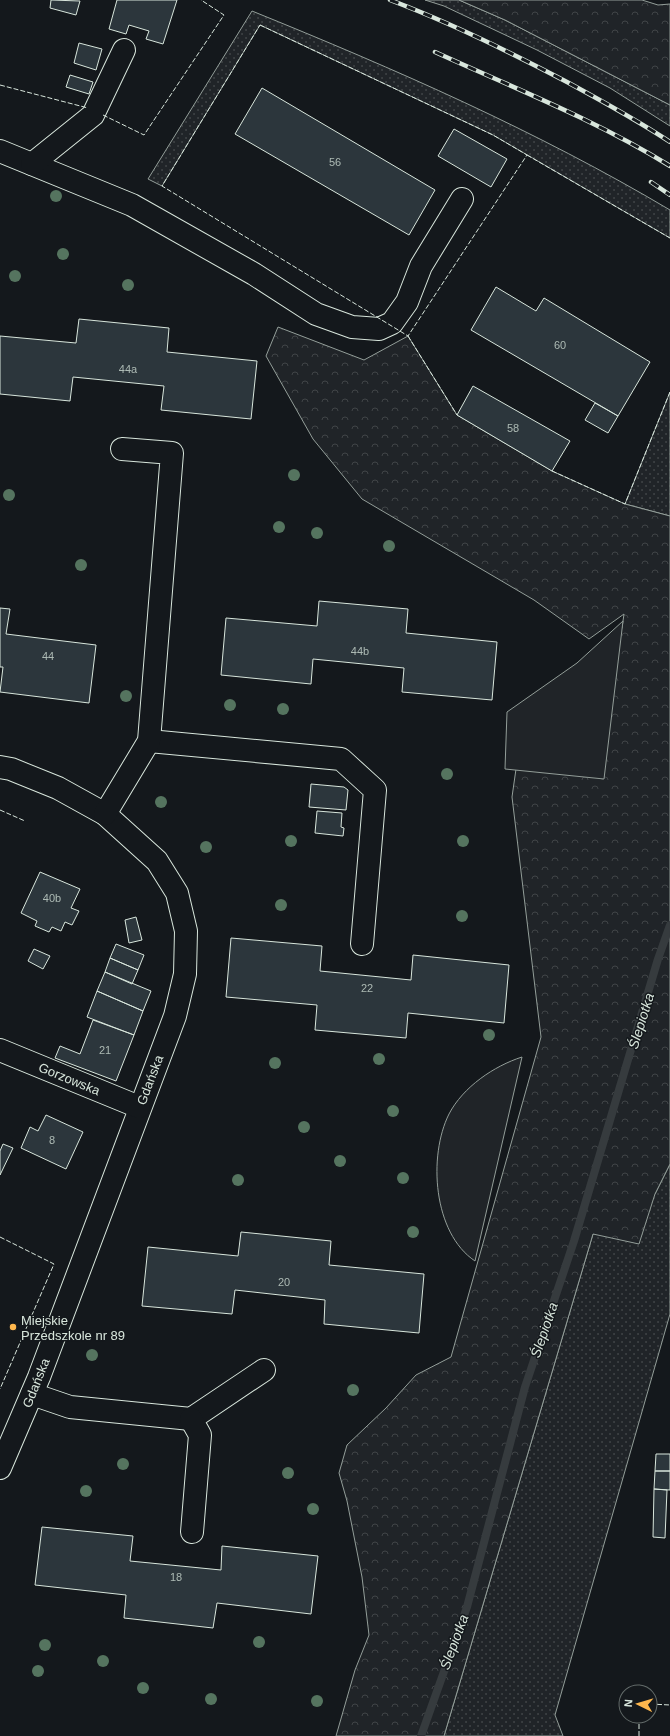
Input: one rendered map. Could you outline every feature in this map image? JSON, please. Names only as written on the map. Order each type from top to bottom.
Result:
[{"type":"street","points":[[32,164],[93,115],[124,50]]},
{"type":"street","points":[[0,151],[132,206],[254,274],[316,314],[352,327],[379,329],[392,323],[407,302],[421,266],[462,199]]},
{"type":"street","points":[[105,814],[149,741],[172,453],[122,449]]},
{"type":"street","points":[[149,741],[341,759],[375,790],[362,944]]},
{"type":"street","name":"Gdańska","points":[[0,767],[11,769],[58,788],[105,814],[157,861],[176,893],[186,931],[186,974],[175,1016],[139,1107],[32,1394],[0,1468]]},
{"type":"street","name":"Gorzowska","points":[[0,1050],[139,1107]]},
{"type":"street","points":[[32,1394],[70,1407],[191,1419],[264,1370]]},
{"type":"street","points":[[191,1419],[200,1435],[192,1532]]},
{"type":"green space","points":[[425,0],[459,0],[505,20],[670,105],[670,126],[610,88],[537,50],[444,6]]},
{"type":"green space","points":[[459,0],[642,0],[658,5],[670,4],[670,105],[505,20]]},
{"type":"green space","points":[[252,11],[359,55],[465,103],[620,181],[670,210],[670,238],[493,135],[260,25],[162,186],[148,179]]},
{"type":"green space","points":[[278,327],[364,360],[408,336],[457,415],[552,471],[625,504],[670,516],[670,1164],[655,1194],[639,1244],[593,1234],[444,1736],[336,1736],[355,1670],[369,1635],[362,1577],[347,1501],[339,1473],[347,1445],[386,1408],[416,1375],[451,1357],[541,1037],[512,797],[516,769],[622,628],[624,614],[589,639],[534,600],[362,499],[313,439],[266,356]]},
{"type":"green space","points":[[670,392],[670,516],[625,504]]},
{"type":"green space","points":[[623,621],[604,779],[505,769],[507,712],[577,663]]},
{"type":"green space","points":[[522,1057],[475,1261],[461,1248],[450,1232],[443,1213],[438,1193],[437,1172],[438,1151],[442,1131],[455,1104],[471,1086],[490,1072]]},
{"type":"green space","points":[[670,1164],[670,1314],[555,1715],[563,1736],[444,1736],[593,1234],[655,1194]]},
{"type":"building","points":[[51,0],[80,1],[76,15],[50,8]]},
{"type":"building","points":[[117,0],[177,0],[163,44],[146,39],[149,31],[129,25],[126,34],[109,29]]},
{"type":"building","points":[[79,43],[102,49],[96,70],[74,63]]},
{"type":"building","points":[[70,75],[93,82],[89,94],[66,87]]},
{"type":"building","points":[[262,88],[435,190],[409,235],[235,134]]},
{"type":"building","points":[[454,129],[507,159],[491,187],[438,156]]},
{"type":"building","points":[[496,287],[536,311],[544,298],[650,362],[618,416],[471,330]]},
{"type":"building","points":[[79,319],[169,328],[167,352],[257,361],[251,419],[161,410],[164,386],[73,377],[70,401],[0,394],[0,336],[76,343]]},
{"type":"building","points":[[473,386],[570,441],[552,471],[457,415]]},
{"type":"building","points":[[595,403],[618,416],[608,433],[585,420]]},
{"type":"building","points":[[319,601],[408,609],[406,633],[497,642],[492,700],[402,692],[404,668],[313,659],[311,684],[221,675],[226,618],[317,626]]},
{"type":"building","points":[[0,608],[10,609],[6,634],[96,645],[89,703],[0,692],[3,667],[0,667]]},
{"type":"building","points":[[311,784],[344,787],[348,790],[346,810],[309,807]]},
{"type":"building","points":[[317,811],[342,813],[341,827],[344,828],[343,836],[315,833]]},
{"type":"building","points":[[40,872],[80,889],[71,908],[79,911],[72,925],[65,922],[61,931],[52,927],[49,932],[35,926],[37,921],[21,913]]},
{"type":"building","points":[[136,917],[142,940],[129,943],[125,920]]},
{"type":"building","points":[[231,938],[322,946],[320,971],[411,980],[413,955],[509,965],[504,1023],[408,1013],[406,1038],[315,1030],[317,1005],[226,997]]},
{"type":"building","points":[[116,944],[144,955],[138,970],[110,958]]},
{"type":"building","points":[[34,949],[50,956],[43,969],[28,961]]},
{"type":"building","points":[[110,958],[138,970],[132,984],[105,972]]},
{"type":"building","points":[[105,972],[151,991],[143,1011],[97,991]]},
{"type":"building","points":[[97,991],[143,1011],[134,1035],[87,1017]]},
{"type":"building","points":[[93,1020],[134,1035],[116,1081],[55,1058],[60,1046],[80,1054]]},
{"type":"building","points":[[46,1115],[83,1132],[66,1169],[21,1148],[30,1127],[38,1131]]},
{"type":"building","points":[[3,1144],[13,1148],[0,1175],[0,1151]]},
{"type":"building","points":[[241,1232],[331,1241],[329,1265],[424,1274],[419,1333],[324,1324],[325,1300],[235,1290],[232,1314],[142,1306],[148,1247],[238,1256]]},
{"type":"building","points":[[656,1454],[670,1454],[670,1471],[655,1471]]},
{"type":"building","points":[[655,1471],[670,1471],[670,1490],[654,1489]]},
{"type":"building","points":[[654,1489],[667,1490],[665,1538],[653,1537]]},
{"type":"building","points":[[42,1527],[133,1536],[130,1561],[221,1570],[222,1546],[318,1556],[311,1614],[217,1603],[213,1628],[124,1618],[126,1595],[35,1585]]},
{"type":"waterway","name":"Ślepiotka","points":[[421,1736],[467,1607],[525,1387],[574,1241],[658,959],[670,925]]},
{"type":"railway","points":[[390,0],[458,28],[524,60],[567,82],[645,126],[670,142]]},
{"type":"railway","points":[[435,52],[584,119],[642,149],[670,166]]},
{"type":"railway","points":[[651,182],[670,195]]},
{"type":"fence","points":[[103,115],[144,135],[224,15],[201,0]]},
{"type":"fence","points":[[260,25],[493,135],[527,155],[408,336],[162,186],[260,25]]},
{"type":"fence","points":[[0,85],[88,108]]},
{"type":"fence","points":[[527,155],[670,238]]},
{"type":"fence","points":[[408,336],[457,415]]},
{"type":"fence","points":[[552,471],[625,504],[670,392]]},
{"type":"fence","points":[[0,810],[25,821]]},
{"type":"fence","points":[[0,1237],[54,1264],[0,1389]]},
{"type":"fence","points":[[658,1704],[670,1705]]},
{"type":"fence","points":[[639,1724],[639,1736]]},
{"type":"place","name":"Miejskie Przedszkole nr 89","points":[[13,1327]]}]
